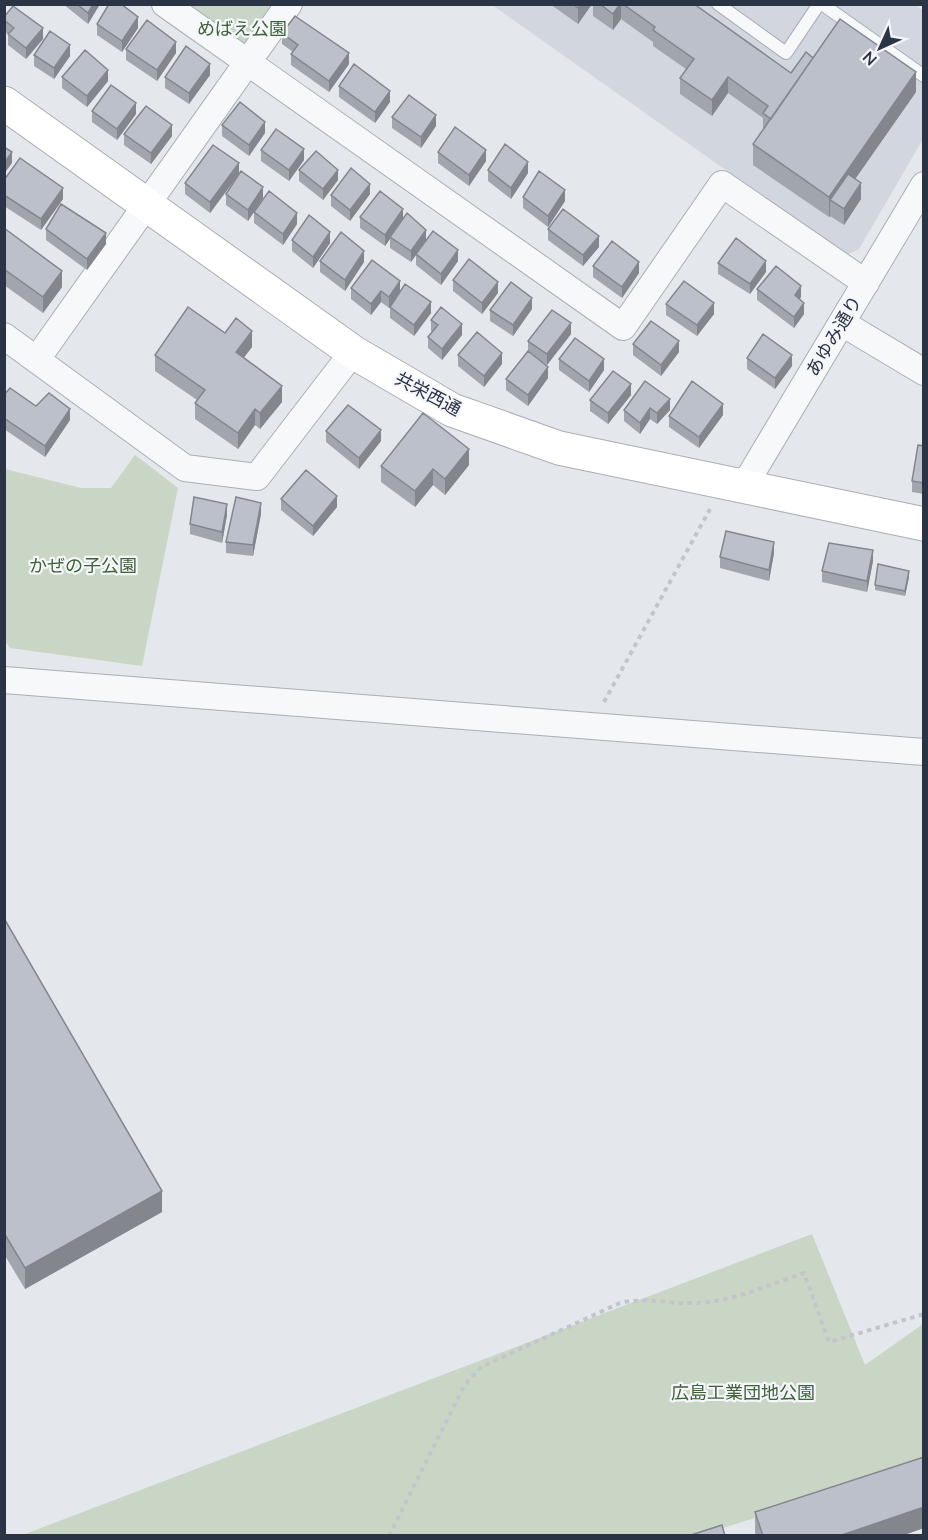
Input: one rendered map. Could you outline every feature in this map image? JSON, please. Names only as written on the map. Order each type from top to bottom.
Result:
[{"type":"street","points":[[165,4],[623,327],[722,184],[866,283]]},
{"type":"street","points":[[37,359],[290,4]]},
{"type":"street","name":"共栄西通","points":[[4,103],[353,352],[452,410],[548,444],[924,524]]},
{"type":"street","name":"あゆみ通り","points":[[734,484],[842,323],[924,184]]},
{"type":"street","points":[[842,323],[924,372]]},
{"type":"street","points":[[4,336],[185,468],[256,477],[353,352]]},
{"type":"street","points":[[4,680],[924,752]]},
{"type":"lane","points":[[718,4],[786,53],[821,4],[924,76]]},
{"type":"path","points":[[591,726],[734,484]]},
{"type":"path","points":[[389,1536],[464,1386],[481,1367],[620,1302],[635,1299],[696,1304],[726,1298],[804,1274],[829,1342],[924,1314]]},
{"type":"shaded area","points":[[492,5],[915,5],[923,10],[923,139],[859,249],[846,255]]},
{"type":"green space","name":"めばえ公園","points":[[165,5],[289,5],[247,64]]},
{"type":"green space","name":"かぜの子公園","points":[[135,455],[178,488],[142,666],[10,648],[4,639],[5,469],[81,488],[111,488]]},
{"type":"green space","name":"広島工業団地公園","points":[[812,1234],[865,1365],[923,1324],[923,1466],[700,1535],[20,1536]]},
{"type":"building","points":[[77,4],[93,4],[88,13]]},
{"type":"building","points":[[109,4],[121,4],[138,17],[122,41],[97,24]]},
{"type":"building","points":[[600,4],[620,4],[613,14]]},
{"type":"building","points":[[623,4],[694,4],[791,73],[806,52],[813,58],[771,119],[763,113],[768,106],[728,77],[712,100],[680,78],[694,59],[653,30],[655,27]]},
{"type":"building","points":[[13,6],[43,28],[26,48],[8,34],[14,28],[4,20],[4,17]]},
{"type":"building","points":[[295,16],[349,53],[329,81],[291,54],[298,45],[282,33]]},
{"type":"building","points":[[840,19],[916,72],[829,197],[753,144]]},
{"type":"building","points":[[147,20],[176,42],[157,70],[126,49]]},
{"type":"building","points":[[50,31],[70,45],[54,68],[34,55]]},
{"type":"building","points":[[186,46],[210,64],[189,93],[165,77]]},
{"type":"building","points":[[85,50],[108,70],[87,96],[62,77]]},
{"type":"building","points":[[354,64],[390,91],[375,112],[339,86]]},
{"type":"building","points":[[111,85],[136,103],[117,129],[92,111]]},
{"type":"building","points":[[409,95],[436,115],[421,137],[392,117]]},
{"type":"building","points":[[240,102],[265,122],[249,145],[222,125]]},
{"type":"building","points":[[146,106],[172,125],[151,153],[124,134]]},
{"type":"building","points":[[455,127],[486,150],[469,175],[438,152]]},
{"type":"building","points":[[276,129],[304,149],[289,170],[261,150]]},
{"type":"building","points":[[505,144],[528,162],[511,188],[488,170]]},
{"type":"building","points":[[213,145],[239,163],[210,202],[185,183]]},
{"type":"building","points":[[4,147],[12,152],[4,163]]},
{"type":"building","points":[[316,151],[338,170],[323,189],[299,170]]},
{"type":"building","points":[[20,158],[63,188],[41,219],[4,195],[4,180]]},
{"type":"building","points":[[351,168],[370,184],[350,210],[331,195]]},
{"type":"building","points":[[241,171],[263,187],[248,210],[226,194]]},
{"type":"building","points":[[539,171],[565,190],[548,216],[523,197]]},
{"type":"building","points":[[848,174],[861,183],[844,209],[830,200]]},
{"type":"building","points":[[269,191],[297,213],[283,234],[254,212]]},
{"type":"building","points":[[380,191],[403,209],[385,235],[360,217]]},
{"type":"building","points":[[61,204],[106,233],[87,259],[46,229]]},
{"type":"building","points":[[563,209],[599,236],[583,255],[548,229]]},
{"type":"building","points":[[407,213],[426,230],[411,251],[390,237]]},
{"type":"building","points":[[309,215],[330,232],[313,257],[292,240]]},
{"type":"building","points":[[4,228],[62,271],[43,297],[4,269]]},
{"type":"building","points":[[433,231],[458,250],[441,274],[416,254]]},
{"type":"building","points":[[341,232],[364,251],[345,280],[320,261]]},
{"type":"building","points":[[736,238],[766,261],[750,284],[718,263]]},
{"type":"building","points":[[612,241],[639,262],[622,287],[593,266]]},
{"type":"building","points":[[469,259],[498,282],[482,303],[453,280]]},
{"type":"building","points":[[372,260],[400,281],[389,297],[381,291],[371,304],[351,288]]},
{"type":"building","points":[[776,266],[801,286],[795,295],[804,303],[794,317],[757,289]]},
{"type":"building","points":[[684,281],[714,303],[697,325],[666,304]]},
{"type":"building","points":[[511,282],[532,298],[513,325],[490,310]]},
{"type":"building","points":[[405,284],[431,302],[414,325],[390,307]]},
{"type":"building","points":[[188,307],[225,333],[236,318],[252,331],[236,352],[282,386],[260,413],[255,409],[238,433],[195,403],[205,390],[155,355]]},
{"type":"building","points":[[441,307],[462,324],[442,349],[428,337],[438,325],[431,320]]},
{"type":"building","points":[[552,310],[571,323],[547,354],[528,341]]},
{"type":"building","points":[[651,321],[679,341],[661,365],[633,344]]},
{"type":"building","points":[[477,332],[502,353],[484,376],[458,355]]},
{"type":"building","points":[[763,334],[792,355],[775,378],[747,358]]},
{"type":"building","points":[[575,338],[604,359],[589,381],[559,359]]},
{"type":"building","points":[[528,351],[548,367],[528,395],[506,379]]},
{"type":"building","points":[[613,371],[631,384],[608,413],[590,400]]},
{"type":"building","points":[[645,381],[670,399],[657,413],[650,408],[640,423],[624,410]]},
{"type":"building","points":[[692,381],[723,404],[699,437],[669,416]]},
{"type":"building","points":[[10,388],[36,406],[49,393],[70,409],[45,446],[4,418],[4,395]]},
{"type":"building","points":[[348,405],[381,430],[359,458],[326,431]]},
{"type":"building","points":[[423,413],[469,449],[445,479],[433,469],[415,491],[381,466]]},
{"type":"building","points":[[918,445],[924,446],[924,483],[912,481]]},
{"type":"building","points":[[306,470],[337,496],[313,526],[281,499]]},
{"type":"building","points":[[194,497],[227,504],[222,532],[190,524]]},
{"type":"building","points":[[236,497],[261,503],[253,545],[226,542]]},
{"type":"building","points":[[726,531],[774,542],[769,570],[720,557]]},
{"type":"building","points":[[829,543],[873,550],[867,581],[822,571]]},
{"type":"building","points":[[878,564],[909,571],[905,591],[875,585]]},
{"type":"building","points":[[5,920],[162,1191],[25,1268],[4,1233]]},
{"type":"building","points":[[924,1457],[924,1507],[839,1536],[763,1536],[755,1512]]},
{"type":"building","points":[[722,1525],[725,1536],[688,1536]]}]
